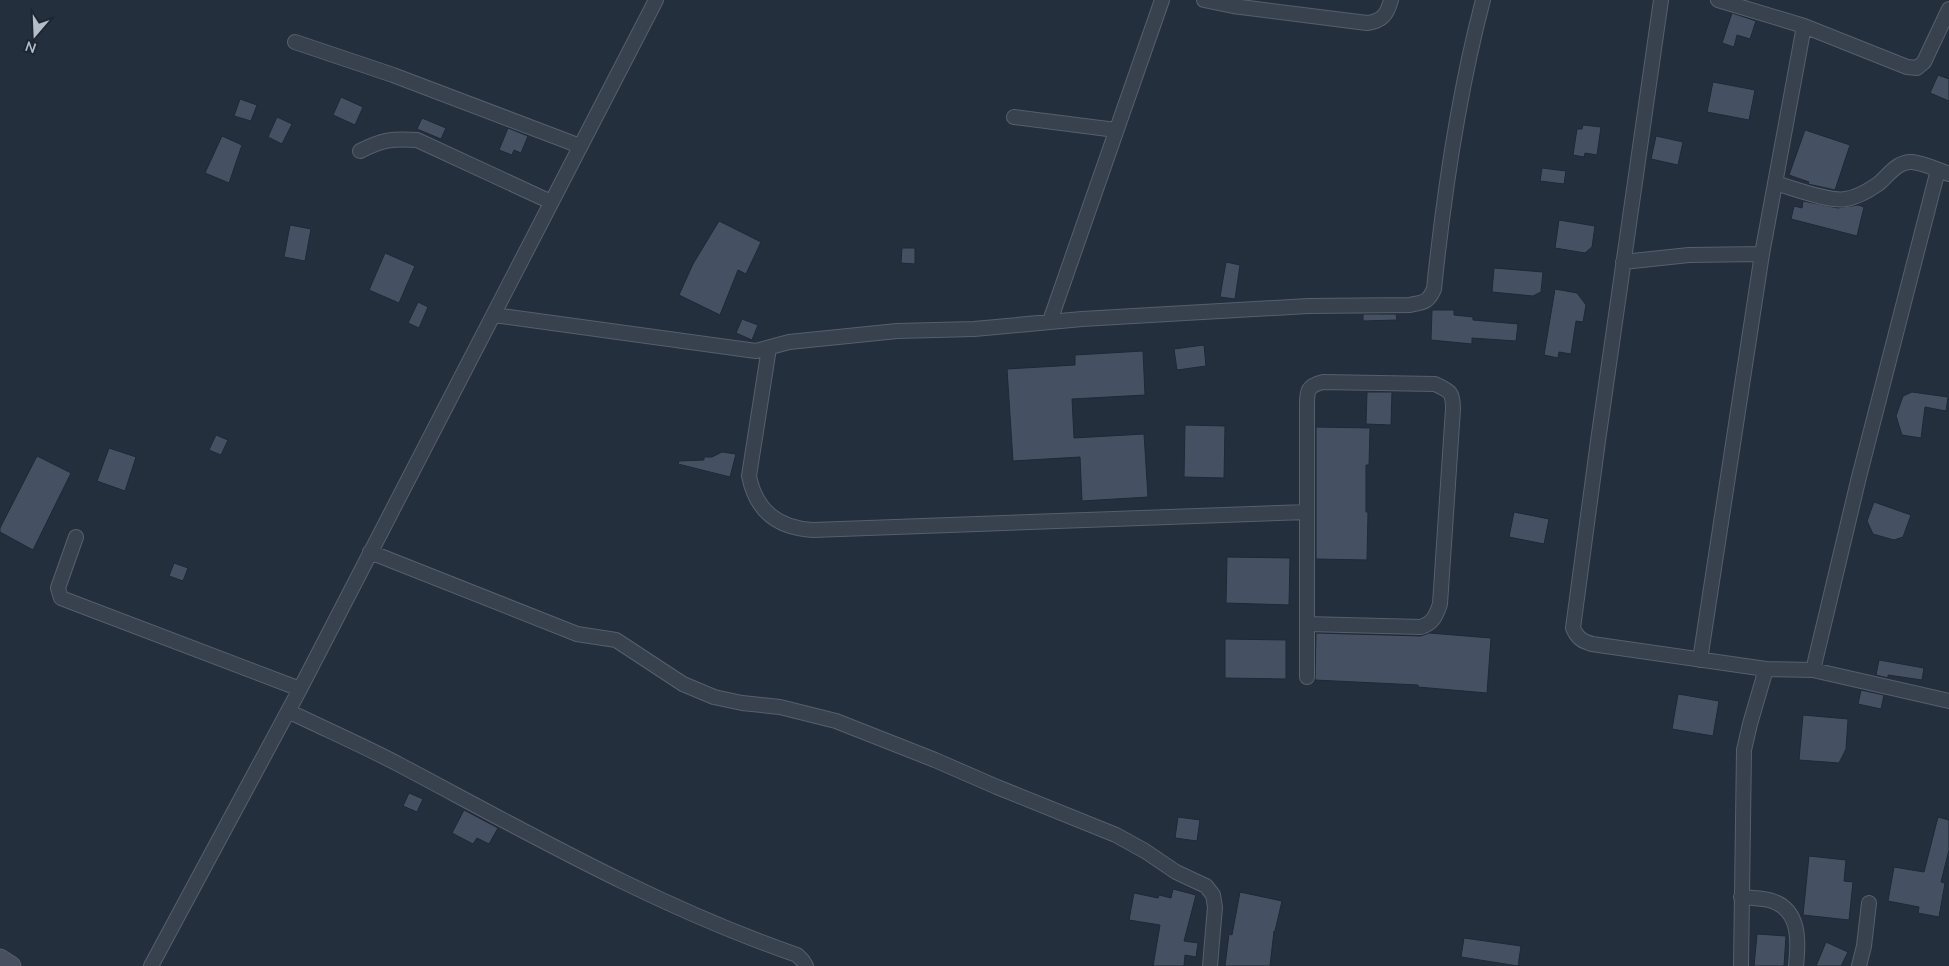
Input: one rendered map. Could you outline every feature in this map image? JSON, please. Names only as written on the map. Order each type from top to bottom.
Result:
[{"type":"street","points":[[151,966],[300,689],[656,0]]},
{"type":"street","points":[[1050,322],[1162,0]]},
{"type":"street","points":[[1204,0],[1367,23],[1379,22],[1386,15],[1391,0]]},
{"type":"street","points":[[494,315],[756,351],[789,342],[897,331],[974,329],[1050,322],[1308,306],[1410,305],[1424,302],[1430,298],[1434,289],[1456,121],[1483,0]]},
{"type":"street","points":[[1661,0],[1573,628],[1576,635],[1583,641],[1592,644],[1766,670],[1813,670],[1949,701]]},
{"type":"street","points":[[1718,0],[1804,26],[1907,67],[1917,68],[1924,62],[1949,9]]},
{"type":"street","points":[[1700,660],[1762,254],[1804,26]]},
{"type":"street","points":[[295,42],[393,75],[580,146]]},
{"type":"street","points":[[1014,117],[1116,130]]},
{"type":"street","points":[[360,152],[377,143],[396,138],[417,140],[552,202]]},
{"type":"street","points":[[1775,182],[1837,200],[1855,197],[1867,191],[1878,184],[1893,169],[1906,162],[1913,162],[1943,172],[1858,477],[1813,670]]},
{"type":"street","points":[[1623,262],[1689,255],[1762,254]]},
{"type":"street","points":[[769,348],[750,476],[753,493],[760,505],[777,520],[795,529],[813,530],[1307,512]]},
{"type":"street","points":[[1307,624],[1421,627],[1430,624],[1435,617],[1440,604],[1453,410],[1453,397],[1448,390],[1435,384],[1324,382],[1313,384],[1307,392],[1307,512],[1307,624],[1307,677]]},
{"type":"street","points":[[76,537],[58,588],[61,598],[300,689]]},
{"type":"street","points":[[370,552],[577,634],[616,640],[683,684],[714,696],[742,703],[780,706],[836,721],[1116,835],[1145,851],[1176,872],[1206,886],[1213,895],[1215,907],[1210,966]]},
{"type":"street","points":[[1741,966],[1744,750],[1766,670]]},
{"type":"street","points":[[288,711],[398,764],[577,860],[673,906],[797,955],[806,966]]},
{"type":"street","points":[[1741,897],[1770,900],[1786,908],[1796,925],[1798,944],[1796,966]]},
{"type":"street","points":[[1859,966],[1864,946],[1869,903]]},
{"type":"street","points":[[0,959],[11,966]]},
{"type":"building","points":[[1732,13],[1756,21],[1750,39],[1737,35],[1734,47],[1722,43]]},
{"type":"building","points":[[1938,75],[1949,79],[1949,101],[1930,93]]},
{"type":"building","points":[[1713,82],[1755,90],[1749,120],[1707,112]]},
{"type":"building","points":[[341,97],[363,107],[355,125],[333,115]]},
{"type":"building","points":[[240,99],[257,105],[251,121],[234,116]]},
{"type":"building","points":[[277,117],[292,124],[282,144],[268,137]]},
{"type":"building","points":[[422,118],[446,128],[441,139],[417,129]]},
{"type":"building","points":[[1583,125],[1601,127],[1597,155],[1585,153],[1584,157],[1573,155],[1577,129],[1582,129]]},
{"type":"building","points":[[508,128],[528,136],[521,153],[514,150],[512,155],[499,150]]},
{"type":"building","points":[[1805,130],[1850,145],[1835,190],[1808,184],[1809,182],[1789,175]]},
{"type":"building","points":[[222,136],[242,145],[229,183],[205,173]]},
{"type":"building","points":[[1656,136],[1683,142],[1678,165],[1651,159]]},
{"type":"building","points":[[1542,168],[1566,171],[1564,184],[1540,181]]},
{"type":"building","points":[[1803,201],[1838,208],[1858,205],[1864,207],[1857,236],[1791,219],[1794,206],[1802,208]]},
{"type":"building","points":[[1559,220],[1595,226],[1592,247],[1585,253],[1555,248]]},
{"type":"building","points":[[719,221],[761,242],[746,274],[738,270],[720,315],[679,295],[693,264]]},
{"type":"building","points":[[290,225],[311,229],[305,261],[284,257]]},
{"type":"building","points":[[902,248],[915,248],[915,264],[901,263]]},
{"type":"building","points":[[385,253],[415,266],[399,303],[369,290]]},
{"type":"building","points":[[1226,262],[1240,265],[1235,299],[1220,297]]},
{"type":"building","points":[[1494,268],[1543,272],[1541,292],[1533,296],[1492,292]]},
{"type":"building","points":[[1555,289],[1577,293],[1586,305],[1583,322],[1576,321],[1571,354],[1559,352],[1558,358],[1544,355]]},
{"type":"building","points":[[418,302],[428,307],[419,328],[408,323]]},
{"type":"building","points":[[1432,310],[1454,310],[1454,315],[1473,317],[1473,320],[1518,324],[1516,341],[1472,338],[1472,344],[1431,340]]},
{"type":"building","points":[[1363,314],[1396,314],[1397,320],[1363,321]]},
{"type":"building","points":[[742,319],[758,325],[752,340],[736,333]]},
{"type":"building","points":[[1204,345],[1206,366],[1177,370],[1174,349]]},
{"type":"building","points":[[1143,351],[1145,395],[1072,399],[1074,438],[1144,434],[1148,497],[1082,501],[1080,457],[1013,461],[1007,369],[1075,365],[1075,355]]},
{"type":"building","points":[[1367,392],[1392,392],[1391,425],[1366,424]]},
{"type":"building","points":[[1912,392],[1948,397],[1946,411],[1925,407],[1921,438],[1902,435],[1896,416],[1903,396]]},
{"type":"building","points":[[1185,425],[1225,426],[1224,478],[1184,477]]},
{"type":"building","points":[[1316,427],[1370,428],[1369,465],[1366,465],[1366,512],[1368,512],[1367,560],[1316,559]]},
{"type":"building","points":[[216,435],[228,440],[221,455],[209,450]]},
{"type":"building","points":[[109,448],[136,457],[125,491],[97,481]]},
{"type":"building","points":[[722,452],[736,454],[730,477],[678,464],[679,461],[704,460],[704,457],[712,457]]},
{"type":"building","points":[[37,456],[71,473],[33,550],[0,532],[0,528]]},
{"type":"building","points":[[1874,502],[1911,515],[1903,537],[1894,540],[1873,534],[1867,521]]},
{"type":"building","points":[[1514,512],[1549,519],[1544,544],[1509,537]]},
{"type":"building","points":[[1227,557],[1290,558],[1289,605],[1226,603]]},
{"type":"building","points":[[174,563],[188,568],[183,581],[169,576]]},
{"type":"building","points":[[1316,633],[1421,636],[1429,633],[1491,638],[1487,693],[1418,687],[1418,685],[1315,680]]},
{"type":"building","points":[[1225,639],[1286,640],[1286,679],[1225,678]]},
{"type":"building","points":[[1879,660],[1924,668],[1922,680],[1888,675],[1888,678],[1876,675]]},
{"type":"building","points":[[1861,690],[1884,695],[1881,709],[1858,704]]},
{"type":"building","points":[[1678,694],[1719,701],[1713,736],[1672,729]]},
{"type":"building","points":[[1803,715],[1848,719],[1846,749],[1839,763],[1799,760]]},
{"type":"building","points":[[409,793],[423,799],[417,812],[403,806]]},
{"type":"building","points":[[464,810],[498,828],[489,844],[477,838],[473,844],[452,833]]},
{"type":"building","points":[[1178,817],[1200,820],[1197,841],[1175,838]]},
{"type":"building","points":[[1938,817],[1949,820],[1949,850],[1941,882],[1945,883],[1939,917],[1918,913],[1919,907],[1888,901],[1894,867],[1924,872]]},
{"type":"building","points":[[1809,856],[1846,860],[1844,881],[1853,882],[1849,920],[1803,915]]},
{"type":"building","points":[[1173,889],[1196,895],[1184,941],[1198,943],[1196,957],[1185,955],[1184,966],[1153,966],[1160,925],[1129,920],[1134,893],[1158,898],[1159,895],[1171,898]]},
{"type":"building","points":[[1240,892],[1282,901],[1274,931],[1270,966],[1225,966],[1229,934],[1232,935]]},
{"type":"building","points":[[1757,934],[1786,936],[1784,966],[1754,966]]},
{"type":"building","points":[[1464,938],[1521,946],[1518,966],[1461,957]]},
{"type":"building","points":[[1826,942],[1848,952],[1841,966],[1816,966]]}]
